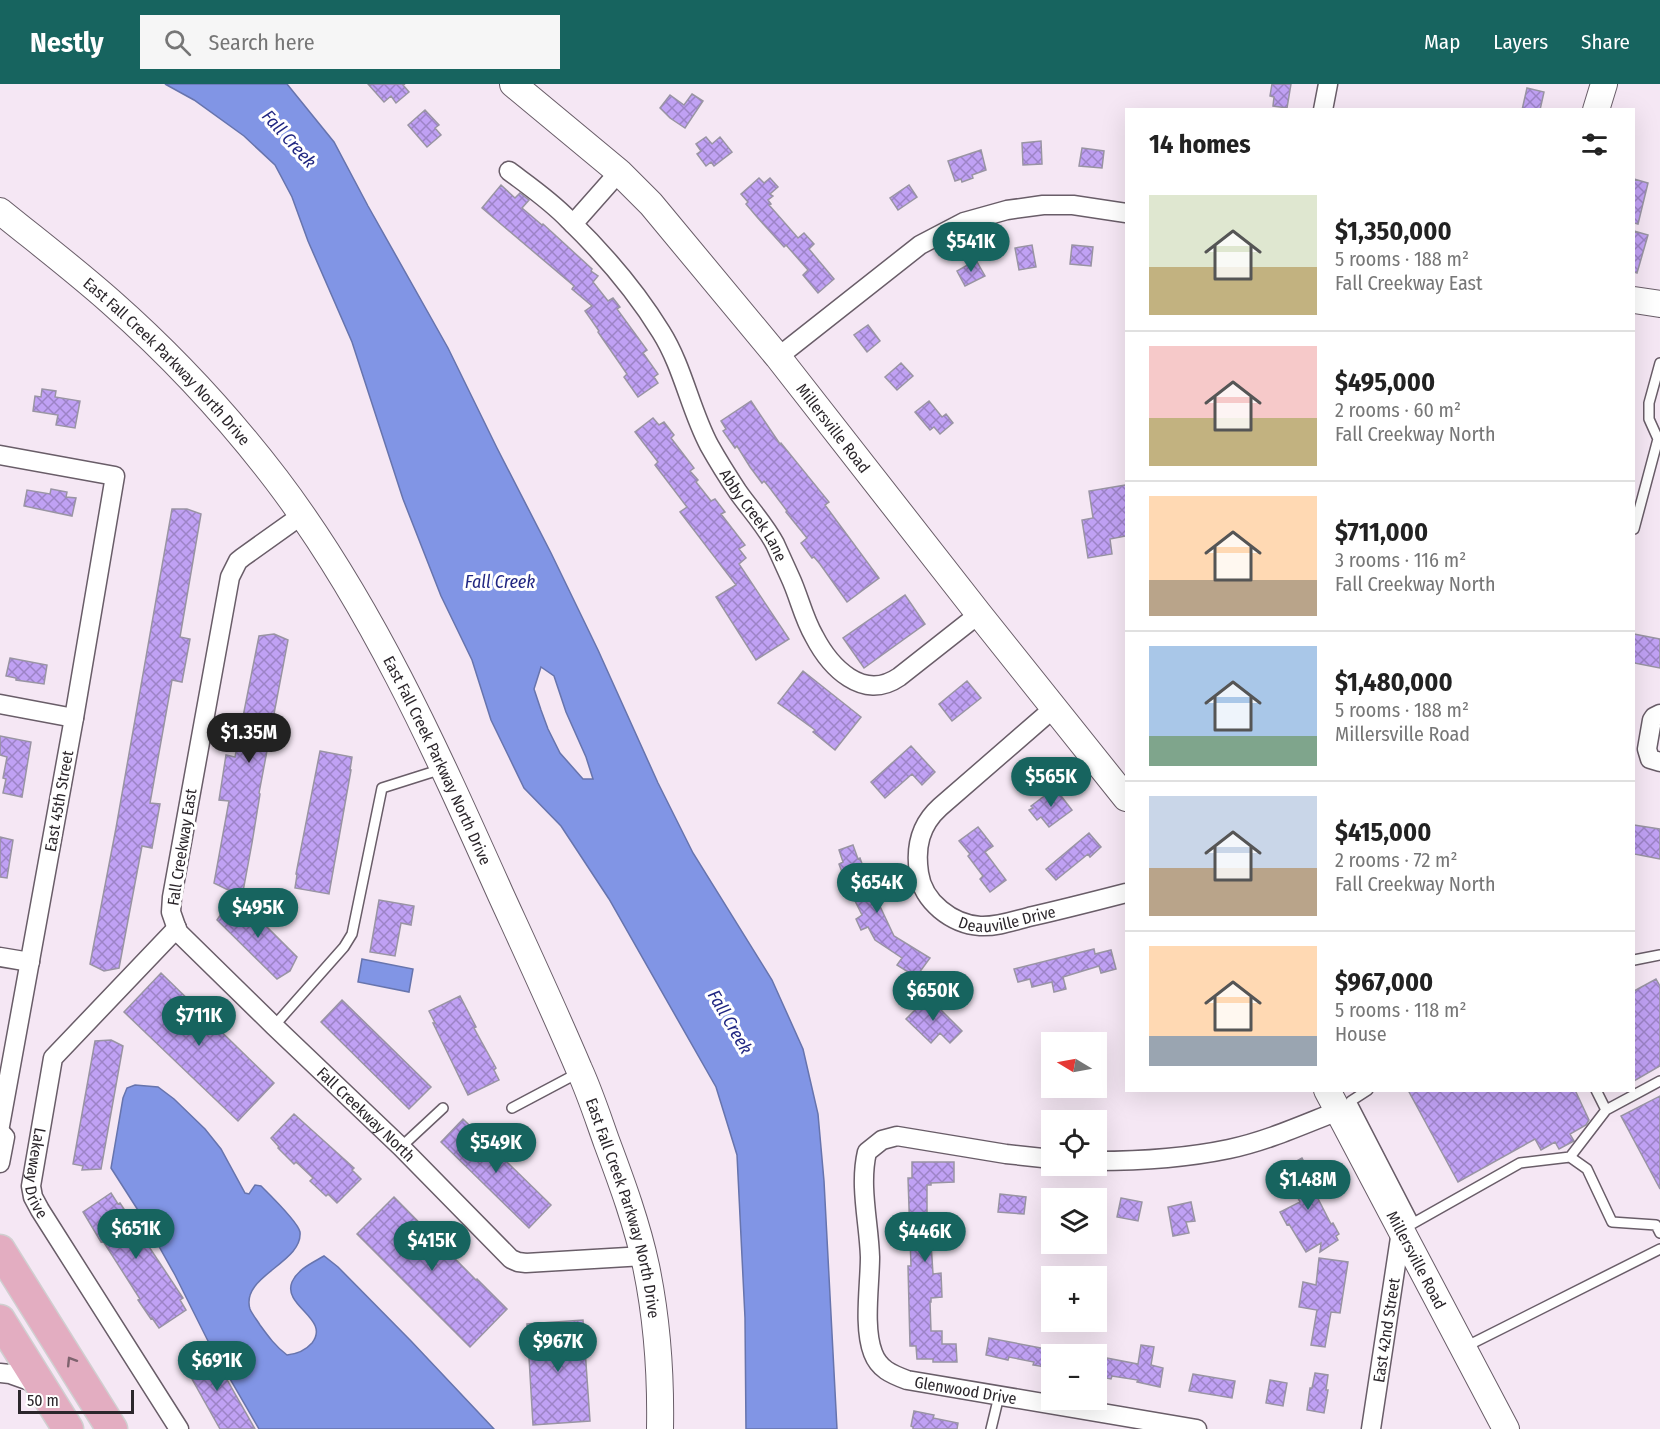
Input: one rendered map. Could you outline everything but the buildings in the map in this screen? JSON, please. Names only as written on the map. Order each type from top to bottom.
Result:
[{"type":"main road","points":[[1597,108],[1604,84]]},
{"type":"main road","name":"Millersville Road","points":[[518,85],[619,172],[651,204],[778,357],[1125,797]]},
{"type":"main road","name":"East Fall Creek Parkway North Drive","points":[[0,211],[83,278],[153,341],[223,414],[277,480],[302,515],[373,629],[444,768],[580,1072],[624,1187],[644,1256],[653,1303],[658,1353],[660,1429]]},
{"type":"main road","points":[[1635,300],[1660,304]]},
{"type":"main road","name":"Millersville Road","points":[[1332,1101],[1408,1227],[1463,1348],[1506,1429]]},
{"type":"main road","points":[[2,1248],[112,1429]]},
{"type":"main road","points":[[0,1320],[68,1429]]},
{"type":"street","points":[[1323,108],[1328,84]]},
{"type":"street","name":"Abby Creek Lane","points":[[509,171],[573,224],[603,256],[661,332],[677,364],[710,447],[774,544],[790,576],[814,637],[844,674],[857,683],[867,686],[888,684],[979,614]]},
{"type":"street","points":[[573,224],[619,172]]},
{"type":"street","points":[[778,357],[920,245],[964,222],[999,211],[1043,205],[1081,206],[1125,213]]},
{"type":"street","name":"East 45th Street","points":[[0,455],[115,476],[0,1126]]},
{"type":"street","name":"Fall Creekway East","points":[[177,928],[171,912],[172,897],[230,577],[238,561],[302,515]]},
{"type":"street","points":[[0,704],[74,718]]},
{"type":"street","name":"Deauville Drive","points":[[1054,708],[930,818],[923,830],[917,851],[920,880],[930,899],[940,909],[958,921],[979,926],[1001,924],[1125,893]]},
{"type":"street","points":[[1660,714],[1652,720],[1647,749],[1650,759],[1660,762]]},
{"type":"street","name":"Fall Creekway North","points":[[177,928],[184,939],[401,1147],[512,1259],[526,1263],[644,1256]]},
{"type":"street","name":"Lakeway Drive","points":[[177,928],[53,1058],[31,1186],[33,1197],[40,1210],[179,1429]]},
{"type":"street","points":[[0,957],[30,962]]},
{"type":"street","points":[[1107,1161],[1177,1157],[1229,1149],[1270,1137],[1332,1101]]},
{"type":"street","points":[[0,1132],[4,1137],[0,1163]]},
{"type":"street","name":"Glenwood Drive","points":[[1041,1158],[902,1136],[882,1140],[867,1152],[864,1173],[870,1258],[868,1331],[873,1353],[879,1365],[885,1371],[907,1380],[1197,1429]]},
{"type":"street","name":"East 42nd Street","points":[[1371,1429],[1408,1227]]},
{"type":"street","points":[[0,1373],[10,1374],[41,1385]]},
{"type":"lane","points":[[1635,525],[1659,439],[1649,419],[1649,403],[1660,363]]},
{"type":"lane","points":[[274,1026],[344,947],[352,934],[382,788],[444,768]]},
{"type":"lane","points":[[1635,960],[1660,955]]},
{"type":"lane","points":[[513,1108],[580,1072]]},
{"type":"lane","points":[[1570,1157],[1606,1110],[1660,1081]]},
{"type":"lane","points":[[1365,1092],[1351,1101],[1408,1227],[1520,1163],[1570,1157],[1587,1169],[1612,1222],[1656,1225],[1660,1233]]},
{"type":"lane","points":[[1597,1092],[1606,1110]]},
{"type":"lane","points":[[401,1147],[443,1108]]},
{"type":"lane","points":[[1463,1348],[1660,1249]]},
{"type":"lane","points":[[991,1429],[999,1396]]},
{"type":"water","name":"Fall Creek","points":[[165,84],[287,84],[334,142],[448,348],[551,553],[693,853],[772,980],[803,1049],[818,1114],[824,1181],[837,1429],[746,1429],[745,1318],[737,1155],[716,1087],[609,899],[561,826],[524,788],[491,720],[472,660],[441,596],[403,499],[352,342],[308,241],[292,197],[275,165],[244,136],[194,100]],"holes":[[[541,667],[554,676],[566,712],[593,779],[583,779],[560,753],[548,729],[534,689]]]},
{"type":"water","points":[[362,959],[413,969],[409,992],[358,982]]},
{"type":"water","points":[[135,1085],[158,1087],[174,1099],[205,1129],[221,1149],[245,1193],[249,1194],[255,1185],[261,1186],[298,1228],[300,1232],[298,1243],[292,1252],[262,1278],[249,1297],[252,1313],[279,1348],[287,1355],[304,1350],[312,1343],[316,1334],[315,1327],[294,1298],[291,1291],[292,1282],[298,1273],[324,1256],[338,1267],[411,1341],[494,1429],[259,1429],[208,1341],[143,1218],[111,1168],[123,1098],[127,1088]]}]
